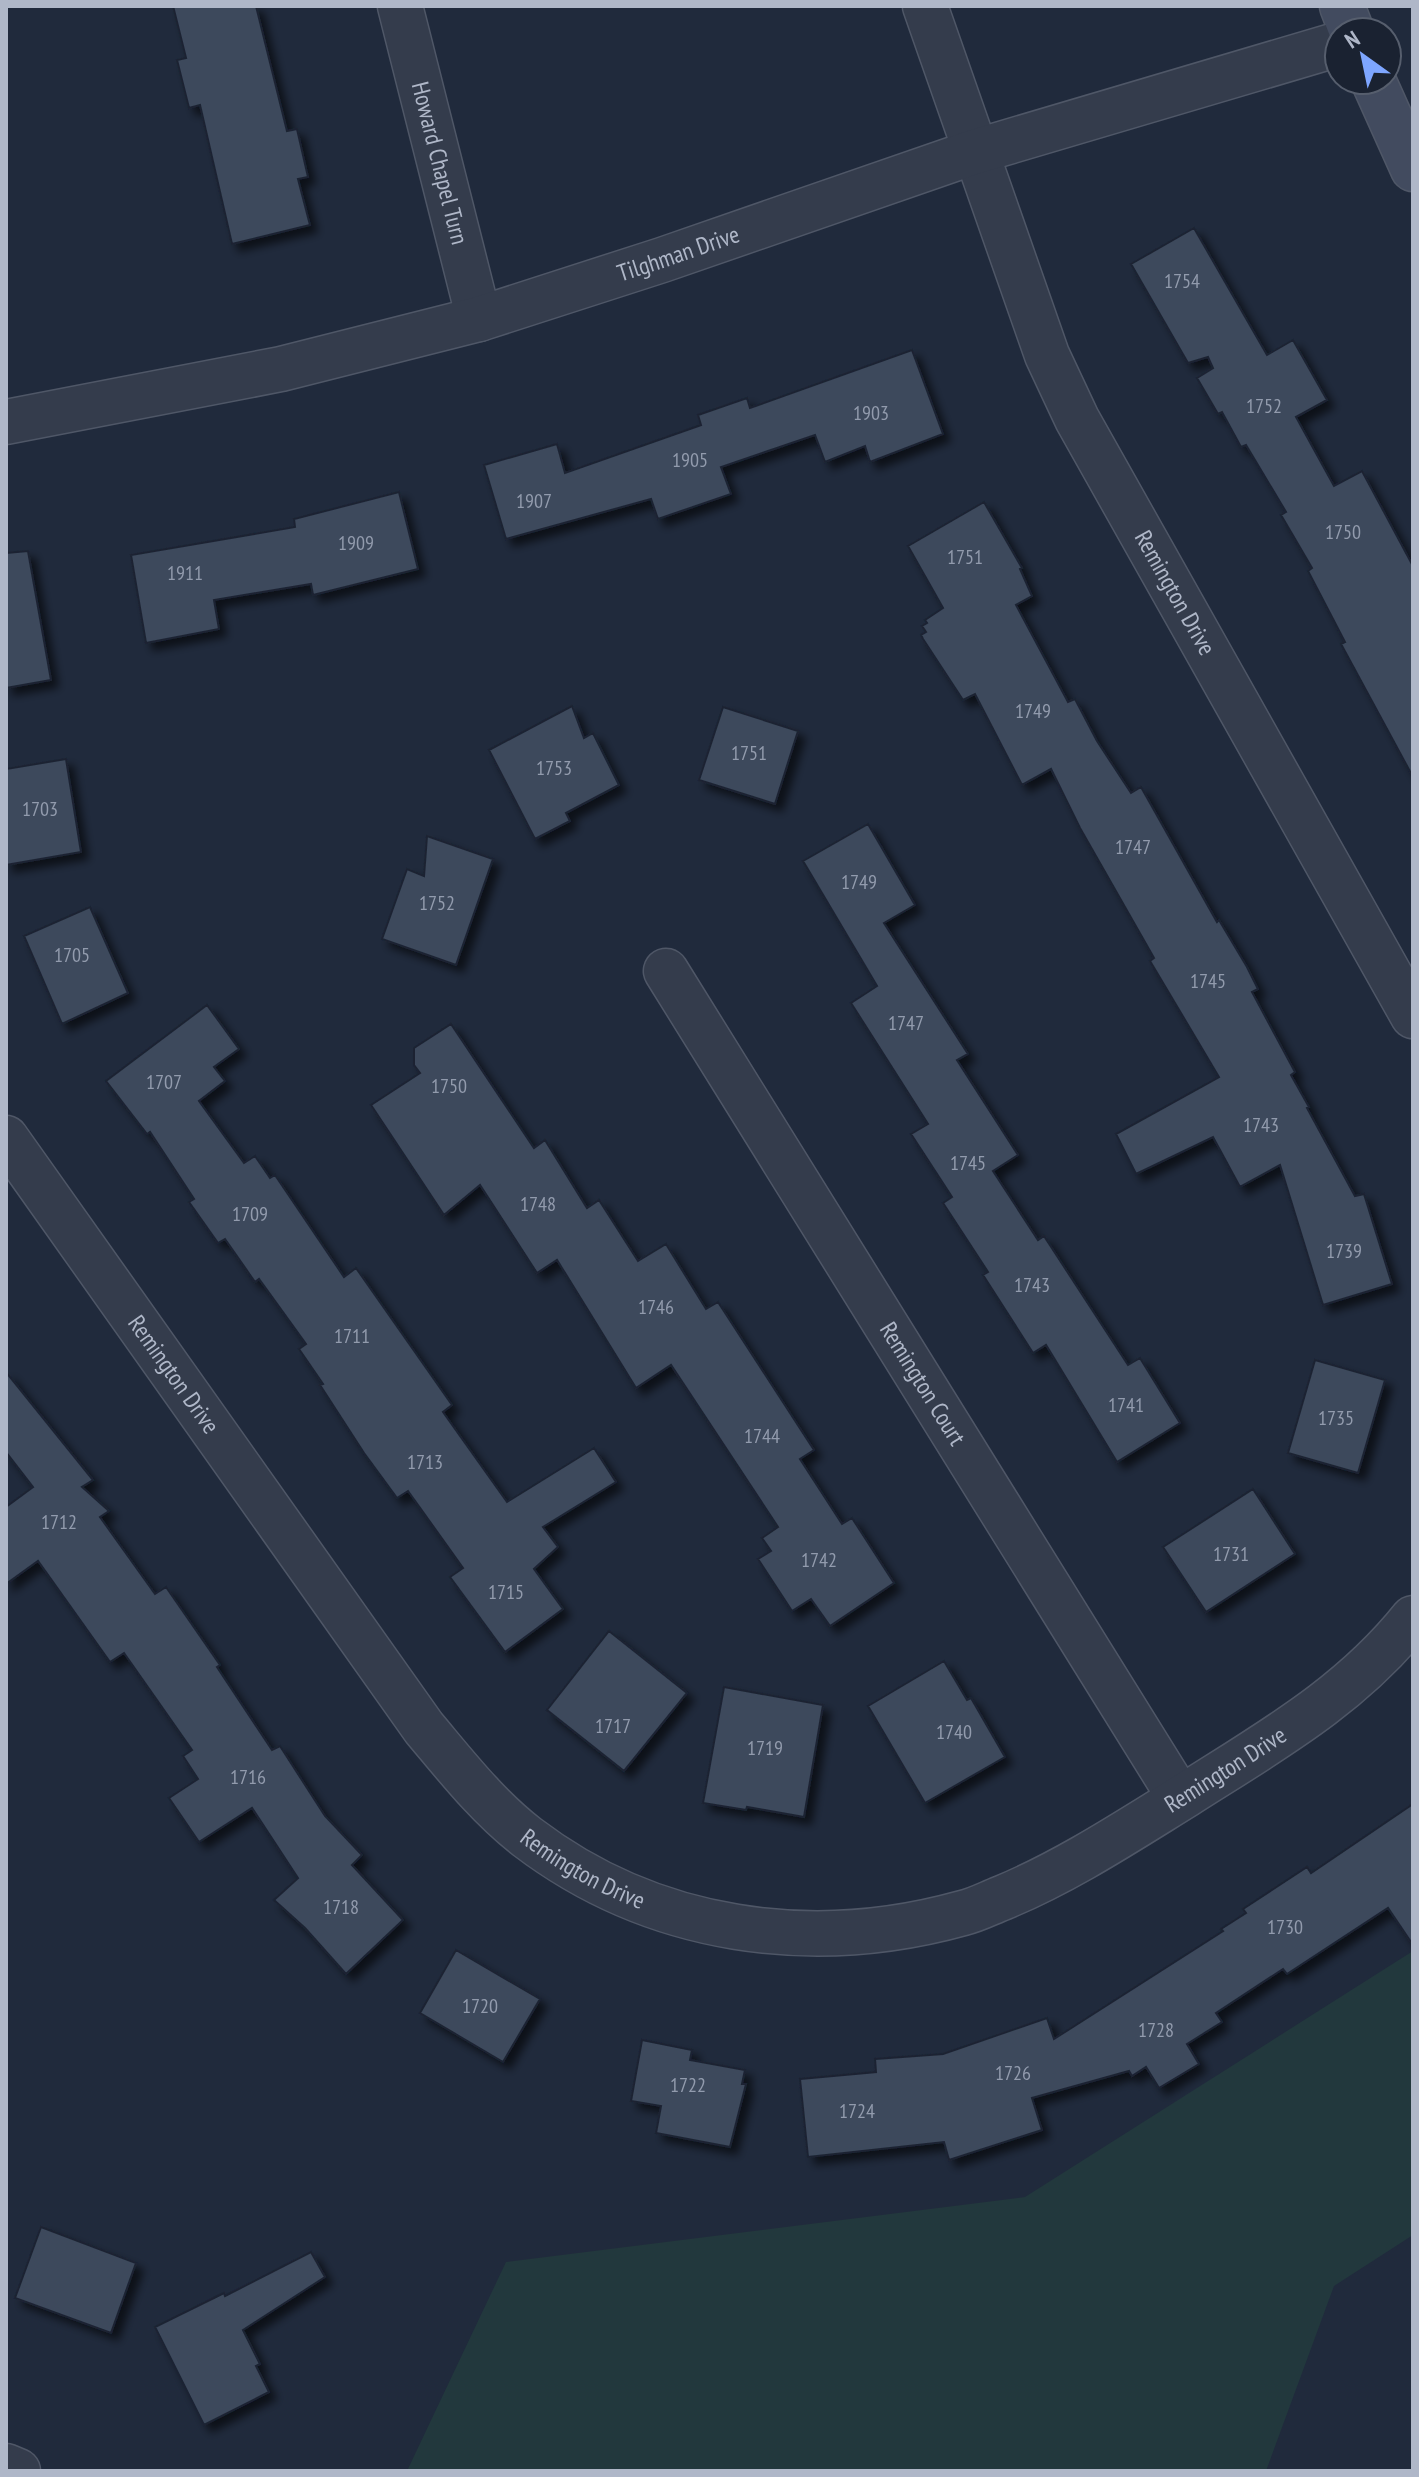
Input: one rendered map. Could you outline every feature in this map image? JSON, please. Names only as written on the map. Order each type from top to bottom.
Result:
[{"type":"street","name":"Howard Chapel Turn","points":[[400,6],[479,319]]},
{"type":"street","name":"Remington Drive","points":[[925,6],[1047,355],[1077,419],[1413,1016]]},
{"type":"street","name":"Tilghman Drive","points":[[6,422],[281,369],[479,319],[974,152],[1323,49]]},
{"type":"street","points":[[1380,96],[1413,169]]},
{"type":"street","name":"Remington Court","points":[[666,971],[1180,1798]]},
{"type":"street","name":"Remington Drive","points":[[6,1138],[424,1728],[475,1789],[527,1837],[596,1882],[686,1918],[780,1933],[877,1931],[964,1913],[1049,1878],[1313,1714],[1388,1649],[1413,1618]]},
{"type":"street","points":[[6,2466],[18,2471]]},
{"type":"green space","points":[[1413,1951],[1413,2235],[1334,2286],[1266,2471],[407,2471],[506,2262],[1025,2197]]},
{"type":"building","points":[[173,6],[256,6],[287,131],[297,129],[308,177],[298,179],[310,225],[232,244],[200,105],[189,108],[177,60],[186,58]]},
{"type":"building","points":[[1194,228],[1267,355],[1293,340],[1327,400],[1296,417],[1334,486],[1362,471],[1413,566],[1413,777],[1341,644],[1345,642],[1308,571],[1312,568],[1281,515],[1286,512],[1246,445],[1241,447],[1222,412],[1218,414],[1197,378],[1213,368],[1208,357],[1188,363],[1131,264]]},
{"type":"building","points":[[912,350],[943,434],[870,462],[865,446],[825,462],[815,435],[721,467],[731,494],[658,519],[651,499],[506,539],[484,465],[557,444],[565,473],[701,425],[698,415],[747,398],[750,408]]},
{"type":"building","points":[[399,492],[418,569],[313,595],[311,584],[214,600],[219,629],[146,643],[131,555],[295,527],[294,519]]},
{"type":"building","points":[[984,502],[1022,568],[1032,596],[1016,605],[1068,702],[1075,699],[1097,741],[1131,793],[1141,787],[1217,922],[1219,920],[1247,967],[1258,989],[1252,992],[1295,1072],[1291,1075],[1307,1108],[1355,1196],[1364,1194],[1392,1284],[1323,1305],[1280,1165],[1240,1187],[1213,1137],[1136,1174],[1116,1134],[1219,1077],[1150,961],[1154,958],[1080,828],[1051,769],[1022,785],[975,694],[963,700],[921,635],[926,632],[922,626],[927,623],[925,620],[943,608],[908,546]]},
{"type":"building","points":[[28,551],[51,680],[6,688],[6,553]]},
{"type":"building","points":[[572,706],[584,738],[593,733],[619,785],[566,813],[570,821],[535,839],[489,750]]},
{"type":"building","points":[[723,707],[798,731],[775,804],[699,780]]},
{"type":"building","points":[[66,759],[81,852],[6,865],[6,769]]},
{"type":"building","points":[[868,824],[915,905],[884,923],[968,1054],[957,1060],[1018,1155],[993,1171],[1038,1240],[1044,1236],[1128,1365],[1140,1358],[1180,1423],[1117,1462],[1046,1345],[1033,1353],[983,1275],[988,1272],[943,1203],[952,1197],[911,1134],[928,1124],[851,1003],[877,986],[803,861]]},
{"type":"building","points":[[427,836],[493,859],[456,965],[382,939],[407,869],[424,876]]},
{"type":"building","points":[[90,907],[128,993],[62,1024],[24,936]]},
{"type":"building","points":[[207,1005],[239,1049],[214,1067],[225,1081],[199,1101],[244,1163],[255,1156],[270,1178],[275,1175],[344,1277],[356,1268],[452,1405],[443,1412],[507,1502],[594,1448],[616,1482],[543,1527],[558,1547],[534,1569],[563,1609],[505,1652],[450,1577],[463,1568],[408,1491],[397,1498],[364,1453],[299,1349],[306,1344],[259,1279],[255,1282],[225,1239],[218,1243],[189,1202],[194,1199],[150,1132],[147,1134],[106,1081]]},
{"type":"building","points":[[451,1024],[534,1148],[545,1140],[587,1208],[599,1200],[638,1261],[666,1244],[706,1309],[718,1302],[814,1450],[800,1459],[842,1524],[852,1518],[894,1583],[830,1626],[811,1599],[792,1611],[758,1559],[771,1551],[762,1538],[778,1527],[671,1365],[636,1388],[557,1260],[537,1273],[480,1185],[444,1215],[371,1105],[420,1073],[414,1065],[414,1048]]},
{"type":"building","points":[[1315,1360],[1385,1380],[1358,1473],[1288,1453]]},
{"type":"building","points":[[6,1372],[93,1480],[82,1487],[109,1511],[100,1517],[155,1594],[166,1587],[220,1665],[217,1667],[272,1750],[280,1746],[325,1816],[362,1855],[352,1865],[403,1920],[346,1974],[305,1928],[274,1900],[298,1878],[252,1808],[199,1842],[169,1798],[198,1779],[183,1756],[192,1750],[124,1653],[110,1662],[38,1561],[6,1584],[6,1507],[33,1487],[6,1452]]},
{"type":"building","points":[[1253,1489],[1295,1554],[1206,1612],[1163,1547]]},
{"type":"building","points":[[609,1631],[687,1693],[624,1771],[547,1710]]},
{"type":"building","points":[[944,1661],[967,1700],[971,1698],[1005,1757],[925,1803],[868,1706]]},
{"type":"building","points":[[724,1687],[823,1705],[804,1817],[703,1803]]},
{"type":"building","points":[[1413,1804],[1413,1945],[1388,1908],[1287,1974],[1283,1969],[1216,2013],[1222,2022],[1187,2044],[1199,2064],[1159,2088],[1146,2067],[1132,2076],[1129,2071],[1032,2098],[1042,2130],[949,2160],[944,2142],[808,2157],[800,2079],[876,2072],[875,2059],[943,2054],[1047,2018],[1054,2039],[1223,1931],[1221,1929],[1246,1913],[1243,1909],[1307,1867],[1311,1873]]},
{"type":"building","points":[[456,1950],[540,1999],[503,2062],[420,2013]]},
{"type":"building","points":[[642,2040],[692,2050],[690,2060],[745,2070],[742,2084],[746,2084],[730,2147],[656,2133],[661,2106],[631,2101]]},
{"type":"building","points":[[41,2227],[136,2263],[111,2333],[15,2298]]},
{"type":"building","points":[[311,2252],[325,2277],[243,2330],[260,2364],[256,2366],[269,2392],[204,2425],[155,2327]]}]
